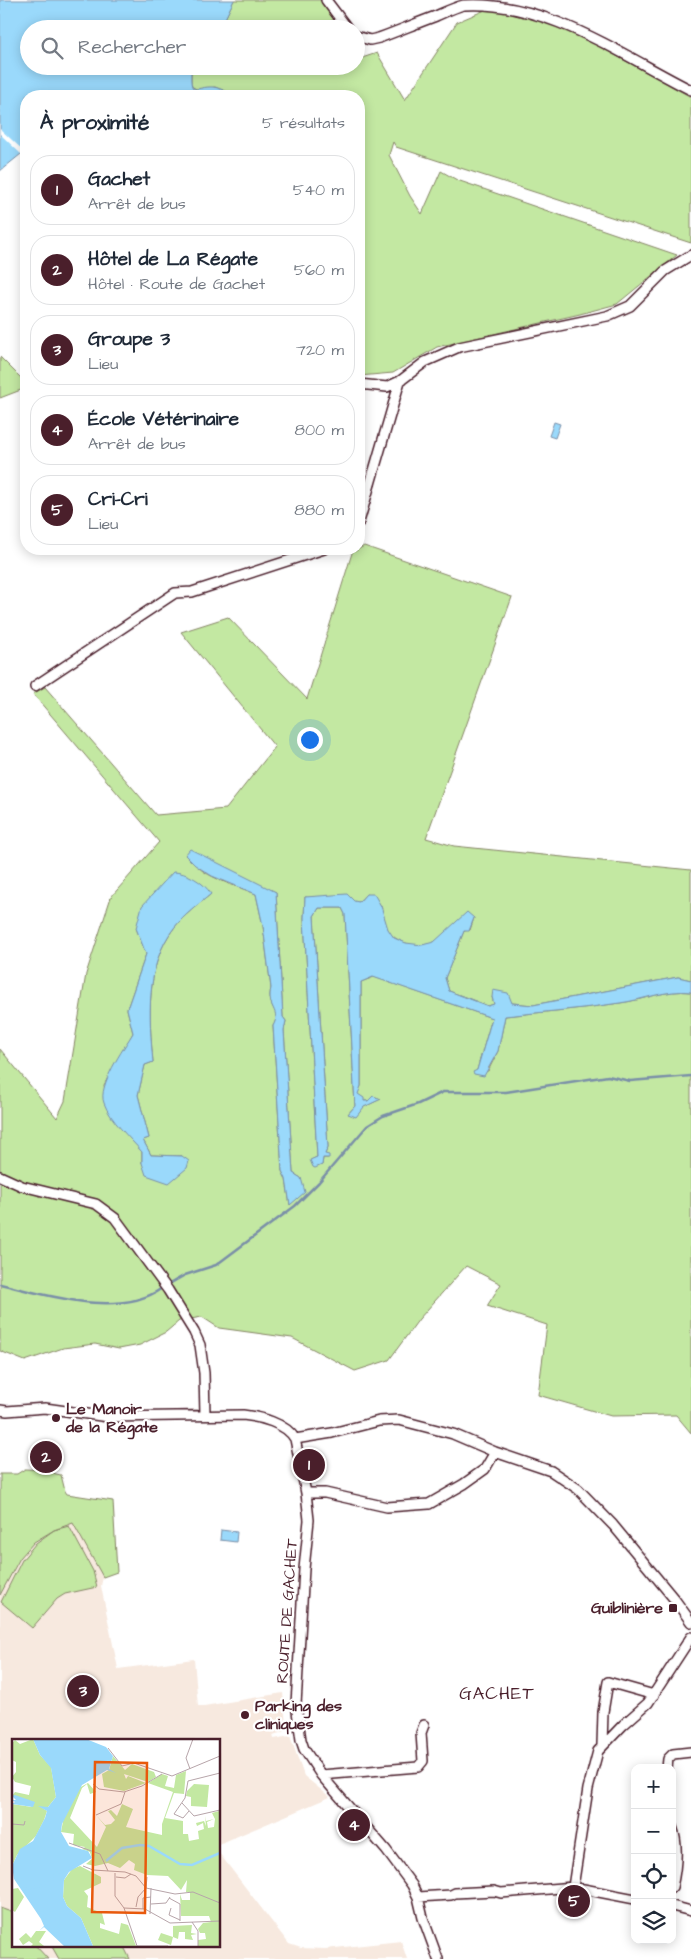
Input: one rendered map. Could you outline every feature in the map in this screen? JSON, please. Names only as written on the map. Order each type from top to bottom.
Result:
[{"type":"street","points":[[326,0],[341,20]]},
{"type":"street","points":[[365,39],[370,40],[379,38],[462,6],[493,3],[519,6],[558,18],[618,48],[691,90]]},
{"type":"street","points":[[365,385],[387,387],[400,381],[425,362],[459,347],[607,316],[630,306],[665,271],[691,255]]},
{"type":"street","points":[[365,501],[400,381]]},
{"type":"street","points":[[35,686],[175,593],[192,592],[306,555]]},
{"type":"street","points":[[0,1176],[22,1186],[96,1204],[115,1218],[166,1287],[182,1311],[200,1345],[204,1373],[205,1415]]},
{"type":"street","points":[[0,1410],[45,1408],[108,1417],[254,1416],[287,1430],[295,1439],[332,1433],[379,1421],[399,1420],[453,1434],[495,1452],[552,1470],[578,1489],[613,1525],[691,1622]]},
{"type":"street","name":"ROUTE DE GACHET","points":[[295,1439],[306,1493],[309,1520],[304,1569],[296,1704],[298,1726],[304,1749],[320,1775],[386,1850],[412,1885],[418,1897],[423,1918],[438,1959]]},
{"type":"street","points":[[306,1493],[326,1494],[387,1507],[429,1504],[464,1484],[485,1469],[495,1452]]},
{"type":"street","points":[[574,1887],[588,1788],[598,1751],[602,1745],[648,1703],[691,1637]]},
{"type":"street","points":[[602,1745],[603,1712],[608,1682],[654,1695]]},
{"type":"street","points":[[320,1775],[418,1767],[423,1761],[421,1733],[424,1726]]},
{"type":"street","points":[[667,1764],[668,1759],[673,1754],[691,1752]]},
{"type":"street","points":[[418,1897],[455,1893],[494,1891],[501,1893],[574,1887],[631,1898]]},
{"type":"street","points":[[676,1907],[691,1911]]},
{"type":"shaded area","points":[[73,1522],[103,1577],[101,1586],[118,1669],[194,1659],[198,1706],[283,1693],[286,1725],[283,1732],[273,1735],[274,1739],[290,1736],[304,1776],[330,1797],[220,1844],[220,1739],[12,1739],[12,1946],[220,1946],[220,1854],[289,1944],[301,1948],[325,1949],[401,1941],[407,1959],[0,1959],[0,1595],[20,1558],[34,1542],[59,1527]]},
{"type":"green space","points":[[234,0],[321,0],[334,19],[332,20],[224,20]]},
{"type":"green space","points":[[490,8],[555,22],[691,97],[691,243],[396,147],[393,142],[389,155],[410,196],[422,214],[441,171],[457,180],[677,255],[617,304],[437,347],[393,373],[365,375],[365,90],[222,90],[215,87],[198,90],[191,86],[191,75],[365,75],[365,57],[377,53],[405,100],[457,22]]},
{"type":"green space","points":[[0,357],[20,377],[20,390],[0,398]]},
{"type":"green space","points":[[365,546],[512,597],[426,838],[454,846],[691,870],[691,980],[678,977],[533,1005],[512,1003],[492,997],[494,1004],[488,1006],[449,991],[445,978],[464,931],[470,930],[474,918],[434,942],[415,945],[401,941],[390,933],[379,904],[366,894],[359,902],[305,897],[304,918],[317,1157],[311,1160],[319,1165],[322,1165],[323,1158],[328,1158],[325,1154],[328,1147],[314,916],[319,908],[342,908],[345,914],[355,1106],[348,1114],[381,1099],[373,1096],[368,1101],[364,1101],[357,1094],[361,1086],[361,982],[374,977],[492,1018],[477,1070],[488,1071],[498,1051],[505,1016],[629,1002],[673,992],[691,992],[691,1433],[676,1415],[611,1416],[538,1395],[547,1325],[487,1306],[501,1284],[466,1266],[419,1319],[389,1360],[355,1371],[292,1338],[219,1328],[202,1317],[179,1321],[166,1332],[140,1345],[119,1349],[95,1344],[63,1348],[25,1361],[0,1351],[0,1049],[57,1118],[65,1101],[86,974],[111,897],[159,842],[33,694],[45,687],[156,815],[226,809],[275,747],[181,632],[228,617],[307,699],[351,555],[365,555]],"holes":[[[193,861],[276,892],[283,1017],[286,1021],[284,1030],[293,1173],[301,1178],[290,1205],[286,1179],[282,1171],[273,1026],[276,1016],[270,995],[271,988],[263,926],[256,894],[213,877],[204,872]],[[211,894],[187,914],[174,928],[158,958],[151,992],[150,1010],[153,1062],[145,1065],[138,1095],[149,1138],[143,1140],[151,1155],[182,1156],[142,1163],[142,1152],[109,1112],[104,1085],[133,1033],[127,1009],[146,954],[136,928]]]},
{"type":"green space","points":[[25,1469],[48,1470],[61,1475],[67,1494],[113,1501],[117,1572],[103,1577],[73,1523],[54,1530],[34,1542],[20,1558],[0,1595],[0,1474],[17,1474]]},
{"type":"green space","points":[[69,1526],[93,1571],[97,1587],[65,1594],[57,1599],[32,1628],[1,1602],[22,1560],[36,1543],[54,1530]]},
{"type":"green space","points":[[0,1908],[12,1912],[12,1946],[36,1946],[48,1959],[0,1959]]},
{"type":"green space","points":[[52,1946],[124,1946],[130,1959],[59,1959]]},
{"type":"water","points":[[0,0],[234,0],[224,20],[20,20],[20,75],[191,75],[192,85],[195,89],[213,87],[224,90],[20,90],[20,155],[0,171]]},
{"type":"water","points":[[554,422],[560,424],[555,438],[549,436]]},
{"type":"water","points":[[190,849],[276,892],[283,1017],[286,1021],[284,1030],[293,1173],[301,1178],[305,1192],[290,1205],[286,1179],[282,1171],[273,1026],[276,1016],[270,1001],[271,988],[263,926],[256,894],[212,876],[195,865],[185,855]]},
{"type":"water","points":[[173,872],[178,872],[194,879],[211,894],[187,914],[174,928],[158,958],[151,992],[150,1010],[153,1062],[145,1065],[138,1095],[149,1138],[143,1140],[151,1155],[182,1156],[189,1161],[187,1168],[169,1183],[146,1175],[142,1163],[142,1152],[111,1116],[104,1103],[103,1096],[104,1087],[112,1067],[133,1033],[127,1009],[146,954],[136,928],[142,906]]},
{"type":"water","points":[[347,894],[354,901],[359,902],[366,894],[374,894],[381,906],[388,929],[394,938],[406,943],[422,945],[434,942],[467,912],[474,918],[469,931],[464,931],[445,978],[449,991],[488,1006],[494,1004],[493,990],[508,993],[512,1003],[533,1005],[678,977],[691,980],[691,992],[673,992],[629,1002],[505,1016],[498,1051],[484,1076],[474,1074],[473,1072],[477,1070],[492,1018],[373,977],[361,982],[361,1086],[358,1094],[364,1098],[364,1101],[368,1101],[373,1096],[381,1099],[364,1107],[356,1117],[348,1114],[355,1106],[345,914],[342,908],[319,908],[314,916],[328,1147],[325,1154],[329,1155],[329,1158],[323,1158],[322,1165],[315,1168],[310,1160],[317,1157],[304,918],[305,897]]},
{"type":"water","points":[[221,1530],[237,1532],[236,1542],[220,1540]]},
{"type":"pier","points":[[0,129],[20,147],[20,153],[0,134]]},
{"type":"waterway","points":[[171,1283],[185,1275],[216,1265],[295,1206],[319,1182],[367,1126],[383,1116],[418,1104],[443,1092],[506,1092],[608,1076],[630,1081],[691,1076]]},
{"type":"waterway","points":[[0,1284],[39,1294],[83,1302],[105,1303],[126,1302],[145,1297],[162,1288]]},
{"type":"place","name":"Le Manoir de la Régate","points":[[56,1418]]},
{"type":"place","name":"Hôtel de La Régate","points":[[46,1457]]},
{"type":"place","name":"Gachet","points":[[309,1465]]},
{"type":"place","name":"Guiblinière","points":[[673,1608]]},
{"type":"place","name":"Groupe 3","points":[[83,1691]]},
{"type":"place","name":"Parking des cliniques","points":[[245,1715]]},
{"type":"place","name":"École Vétérinaire","points":[[354,1825]]},
{"type":"place","name":"Cri-Cri","points":[[574,1901]]},
{"type":"district","name":"GACHET","points":[[497,1693]]}]
